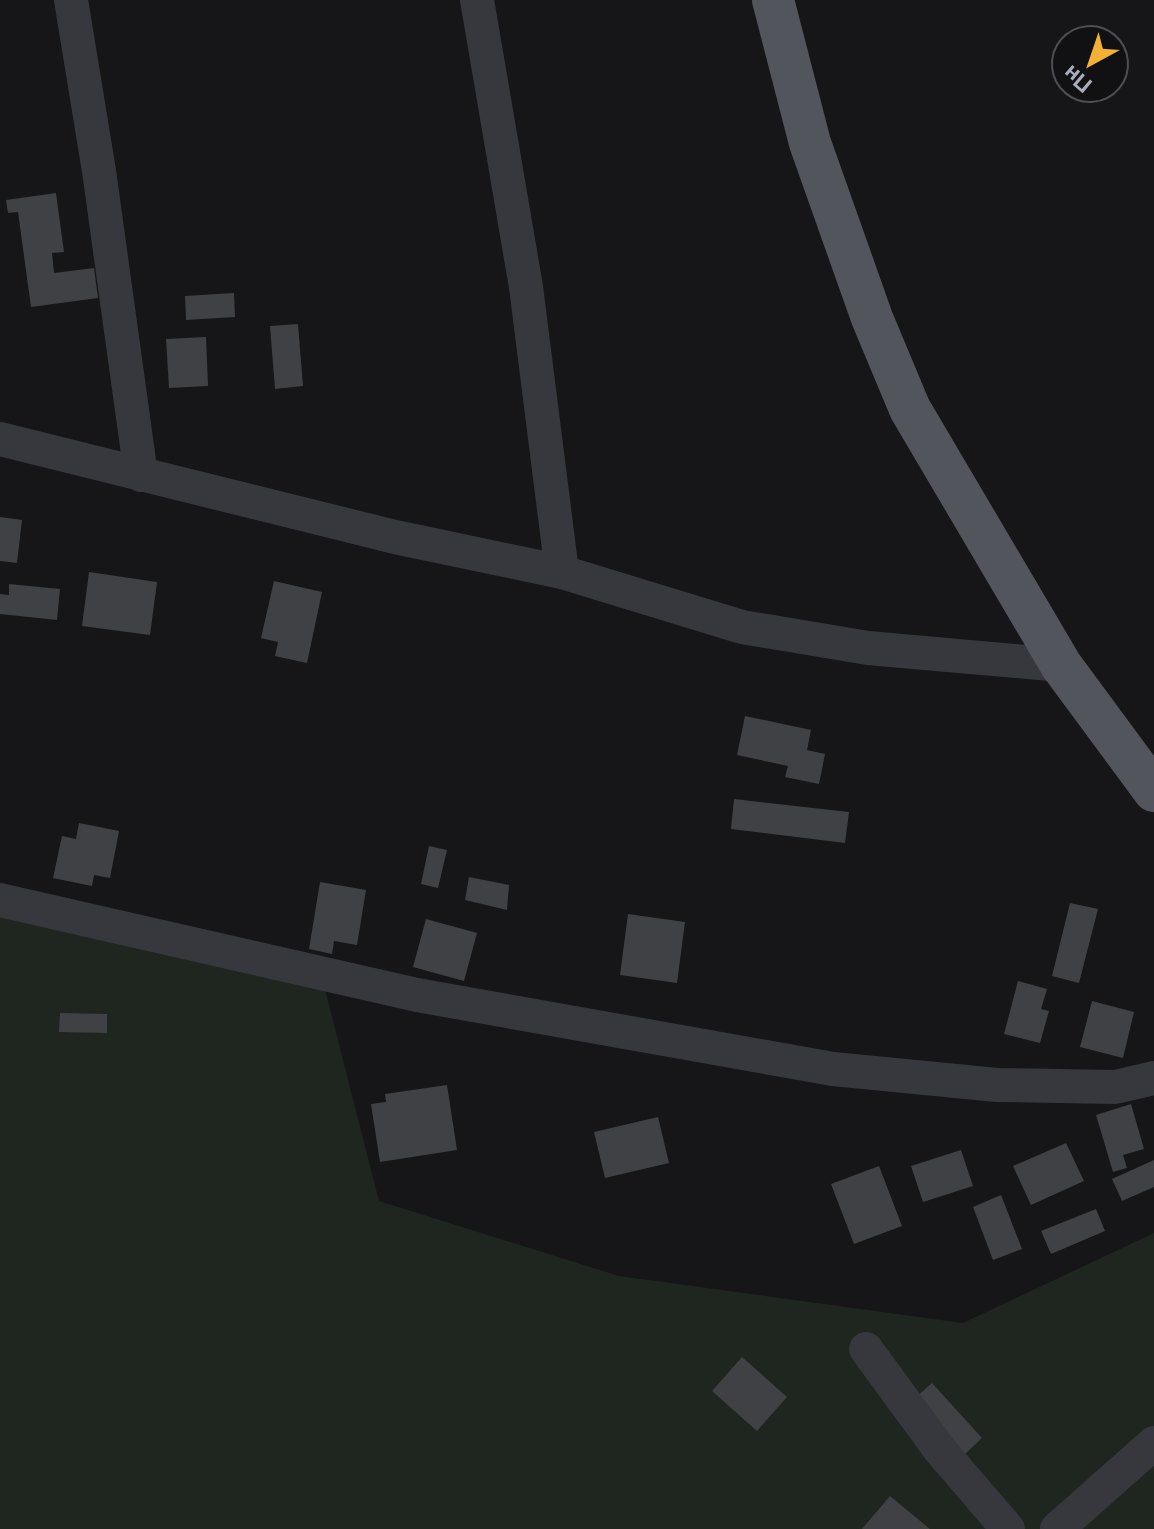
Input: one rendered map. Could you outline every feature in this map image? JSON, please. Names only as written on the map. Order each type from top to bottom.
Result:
[{"type":"main road","points":[[773,0],[810,143],[872,318],[910,409],[1061,665],[1154,791]]},
{"type":"street","points":[[71,0],[99,171],[141,475]]},
{"type":"street","points":[[477,0],[526,287],[562,572]]},
{"type":"street","points":[[0,439],[395,537],[562,572],[742,627],[868,648],[1061,665]]},
{"type":"street","points":[[0,900],[417,995],[833,1069],[997,1085],[1115,1087],[1154,1078]]},
{"type":"street","points":[[866,1349],[940,1450],[1008,1529]]},
{"type":"street","points":[[1057,1529],[1154,1443]]},
{"type":"shaded area","points":[[0,892],[318,962],[379,1201],[619,1276],[963,1323],[1154,1233],[1154,1529],[0,1529]]},
{"type":"building","points":[[56,193],[64,252],[52,253],[54,273],[94,268],[98,298],[31,307],[18,212],[8,213],[6,200]]},
{"type":"building","points":[[234,293],[235,317],[186,320],[185,296]]},
{"type":"building","points":[[298,324],[303,386],[275,389],[270,326]]},
{"type":"building","points":[[206,337],[208,386],[169,388],[166,339]]},
{"type":"building","points":[[0,517],[22,520],[17,563],[0,561]]},
{"type":"building","points":[[89,572],[157,582],[150,635],[82,626]]},
{"type":"building","points":[[274,581],[322,592],[307,663],[275,656],[278,642],[261,638]]},
{"type":"building","points":[[9,584],[60,589],[57,620],[0,614],[0,594],[9,595]]},
{"type":"building","points":[[745,716],[811,730],[807,750],[825,754],[819,784],[785,777],[788,766],[737,755]]},
{"type":"building","points":[[734,799],[849,812],[845,843],[731,829]]},
{"type":"building","points":[[79,823],[119,831],[110,878],[94,875],[92,886],[53,878],[62,836],[76,839]]},
{"type":"building","points":[[429,846],[447,850],[438,888],[421,884]]},
{"type":"building","points":[[469,877],[509,885],[507,910],[465,900]]},
{"type":"building","points":[[320,882],[366,890],[357,945],[334,941],[332,954],[309,949]]},
{"type":"building","points":[[1070,903],[1098,909],[1079,983],[1052,976]]},
{"type":"building","points":[[628,914],[685,922],[677,983],[620,975]]},
{"type":"building","points":[[426,919],[477,933],[464,981],[413,967]]},
{"type":"building","points":[[1018,981],[1047,989],[1041,1009],[1049,1011],[1040,1043],[1004,1034]]},
{"type":"building","points":[[1092,1001],[1134,1012],[1123,1058],[1080,1047]]},
{"type":"building","points":[[60,1013],[107,1014],[107,1033],[59,1032]]},
{"type":"building","points":[[447,1085],[457,1150],[380,1162],[371,1104],[386,1102],[385,1094]]},
{"type":"building","points":[[1131,1104],[1144,1149],[1123,1155],[1127,1168],[1113,1172],[1096,1115]]},
{"type":"building","points":[[658,1117],[669,1163],[605,1178],[594,1132]]},
{"type":"building","points":[[1066,1143],[1084,1181],[1031,1205],[1013,1166]]},
{"type":"building","points":[[961,1150],[973,1186],[923,1202],[911,1166]]},
{"type":"building","points":[[1154,1160],[1154,1187],[1122,1201],[1112,1179]]},
{"type":"building","points":[[879,1166],[902,1226],[854,1244],[831,1184]]},
{"type":"building","points":[[1001,1195],[1022,1249],[993,1260],[973,1207]]},
{"type":"building","points":[[1096,1209],[1105,1231],[1051,1254],[1041,1231]]},
{"type":"building","points":[[742,1357],[787,1397],[757,1431],[712,1391]]},
{"type":"building","points":[[932,1383],[982,1438],[965,1454],[914,1399]]},
{"type":"building","points":[[890,1496],[930,1529],[862,1529]]}]
